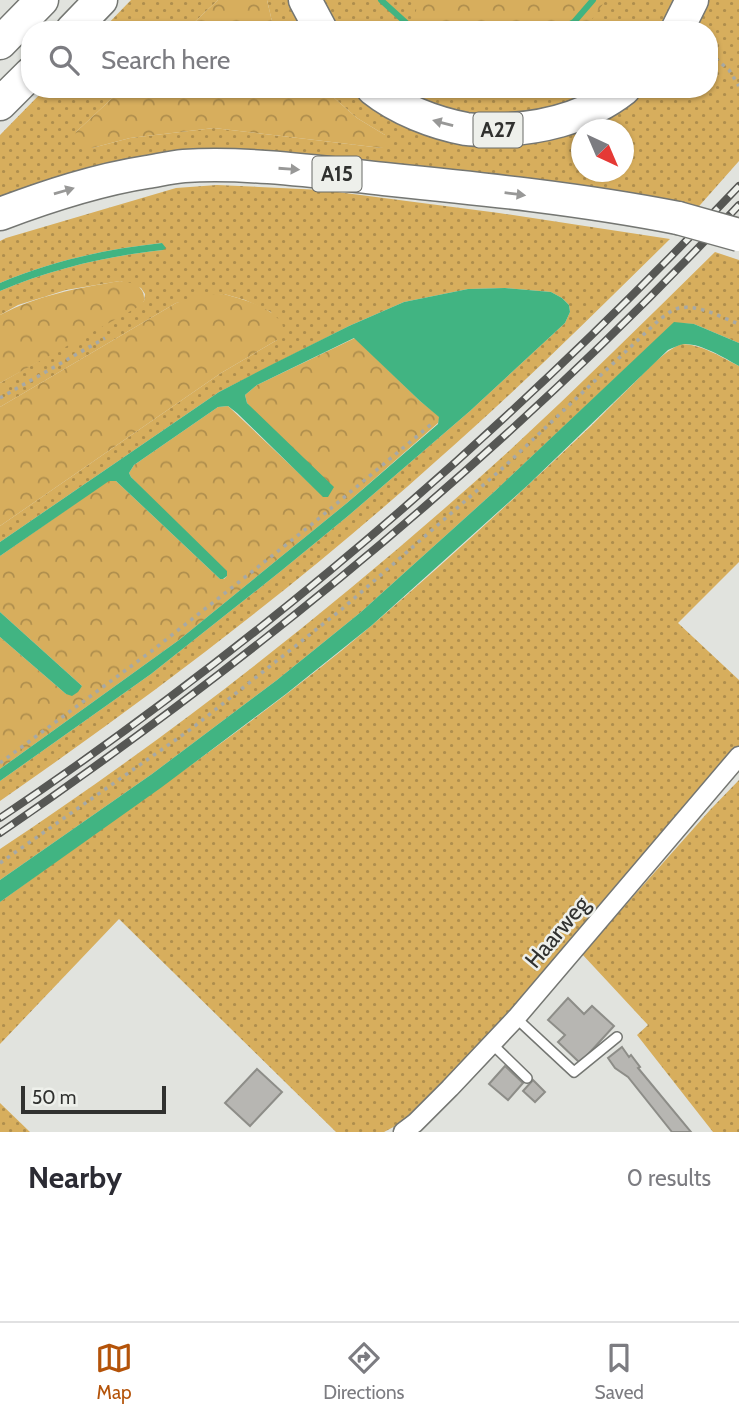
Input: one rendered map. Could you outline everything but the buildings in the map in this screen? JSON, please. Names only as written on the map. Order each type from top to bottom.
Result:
[{"type":"highway","points":[[21,21],[42,0]]},
{"type":"highway","points":[[81,21],[101,0]]},
{"type":"highway","points":[[305,0],[316,21]]},
{"type":"highway","points":[[682,21],[692,0]]},
{"type":"highway","points":[[0,43],[21,22]]},
{"type":"highway","points":[[0,104],[21,83]]},
{"type":"highway","name":"A27","points":[[384,98],[429,119],[468,130],[509,130],[548,124],[580,115],[609,98]]},
{"type":"highway","name":"A15","points":[[0,214],[108,178],[182,166],[221,166],[293,169],[620,206],[739,235]]},
{"type":"street","name":"Haarweg","points":[[403,1132],[441,1097],[516,1018],[739,756]]},
{"type":"lane","points":[[516,1018],[574,1072],[617,1037]]},
{"type":"lane","points":[[492,1044],[527,1078]]},
{"type":"path","points":[[718,61],[729,70],[739,86]]},
{"type":"path","points":[[0,863],[191,729],[333,616],[505,466],[671,311],[690,307],[739,324]]},
{"type":"path","points":[[0,398],[105,338]]},
{"type":"path","points":[[0,763],[184,625],[311,525],[434,422]]},
{"type":"green space","points":[[131,0],[218,0],[196,21],[111,21]]},
{"type":"green space","points":[[218,0],[267,0],[272,21],[196,21]]},
{"type":"green space","points":[[267,0],[296,0],[306,21],[272,21]]},
{"type":"green space","points":[[323,0],[673,0],[663,21],[336,21]]},
{"type":"green space","points":[[606,0],[591,21],[415,21],[417,2]]},
{"type":"green space","points":[[701,0],[739,0],[739,161],[693,213],[299,163],[0,209],[0,135],[36,98],[112,98],[76,132],[92,148],[130,138],[214,128],[382,148],[385,135],[357,118],[334,98],[380,98],[462,137],[606,98],[718,98],[718,21],[692,21]]},
{"type":"green space","points":[[112,98],[334,98],[357,118],[385,135],[389,143],[382,148],[214,128],[130,138],[92,148],[79,148],[74,142],[76,132]]},
{"type":"green space","points":[[423,98],[574,98],[533,111],[499,115],[457,110]]},
{"type":"green space","points":[[217,185],[322,190],[670,239],[495,408],[383,508],[223,638],[0,801],[0,781],[151,674],[348,516],[470,411],[565,323],[570,312],[569,305],[551,292],[505,288],[468,289],[404,302],[349,326],[219,392],[0,542],[0,526],[221,373],[277,340],[271,312],[245,300],[224,294],[176,303],[0,407],[0,383],[144,301],[145,294],[141,288],[120,281],[66,290],[18,305],[0,315],[0,291],[80,264],[163,250],[162,243],[100,252],[39,268],[0,283],[0,241],[176,188]]},
{"type":"green space","points":[[715,252],[739,260],[739,343],[694,324],[674,323],[361,612],[277,680],[152,774],[0,880],[0,849],[198,709],[387,558],[509,451]]},
{"type":"green space","points":[[120,281],[140,288],[144,301],[136,308],[0,383],[0,315],[44,297]]},
{"type":"green space","points":[[224,294],[272,313],[283,326],[277,340],[221,373],[0,526],[0,407],[176,303],[200,295]]},
{"type":"green space","points":[[355,338],[440,417],[438,423],[347,503],[179,640],[0,769],[0,637],[66,694],[82,686],[0,612],[0,556],[109,480],[116,481],[220,579],[224,579],[227,576],[129,473],[134,465],[218,407],[228,406],[323,496],[328,497],[247,403],[245,395],[257,385]]},
{"type":"green space","points":[[681,344],[703,349],[739,366],[739,562],[678,623],[739,680],[739,749],[506,1017],[416,1111],[384,1132],[336,1132],[119,919],[0,1044],[0,902],[281,699],[326,663],[482,528],[657,361]]},
{"type":"green space","points":[[739,780],[739,1132],[713,1132],[637,1035],[648,1025],[582,954]]},
{"type":"green space","points":[[0,1103],[30,1132],[0,1132]]},
{"type":"shaded area","points":[[162,243],[166,248],[163,250],[80,264],[0,291],[0,283],[59,262],[100,252]]},
{"type":"shaded area","points":[[505,288],[551,292],[562,298],[569,305],[570,312],[565,323],[470,411],[281,571],[151,674],[0,781],[0,769],[179,640],[347,503],[438,424],[439,417],[354,338],[257,385],[245,395],[247,403],[334,487],[328,497],[323,497],[228,406],[218,407],[134,465],[129,473],[227,571],[227,576],[223,579],[116,481],[109,481],[0,556],[0,542],[219,392],[271,365],[404,302],[468,289]]},
{"type":"shaded area","points":[[674,322],[694,324],[739,343],[739,366],[690,344],[668,350],[528,485],[371,626],[162,787],[0,902],[0,880],[152,774],[277,680],[361,612],[495,491]]},
{"type":"shaded area","points":[[0,612],[82,686],[78,692],[72,696],[66,694],[0,637]]},
{"type":"waterway","points":[[381,0],[404,21]]},
{"type":"waterway","points":[[575,21],[593,0]]},
{"type":"railway","points":[[0,818],[100,749],[198,676],[387,523],[567,359],[739,186]]},
{"type":"railway","points":[[0,833],[197,691],[387,539],[568,377],[739,205]]}]
